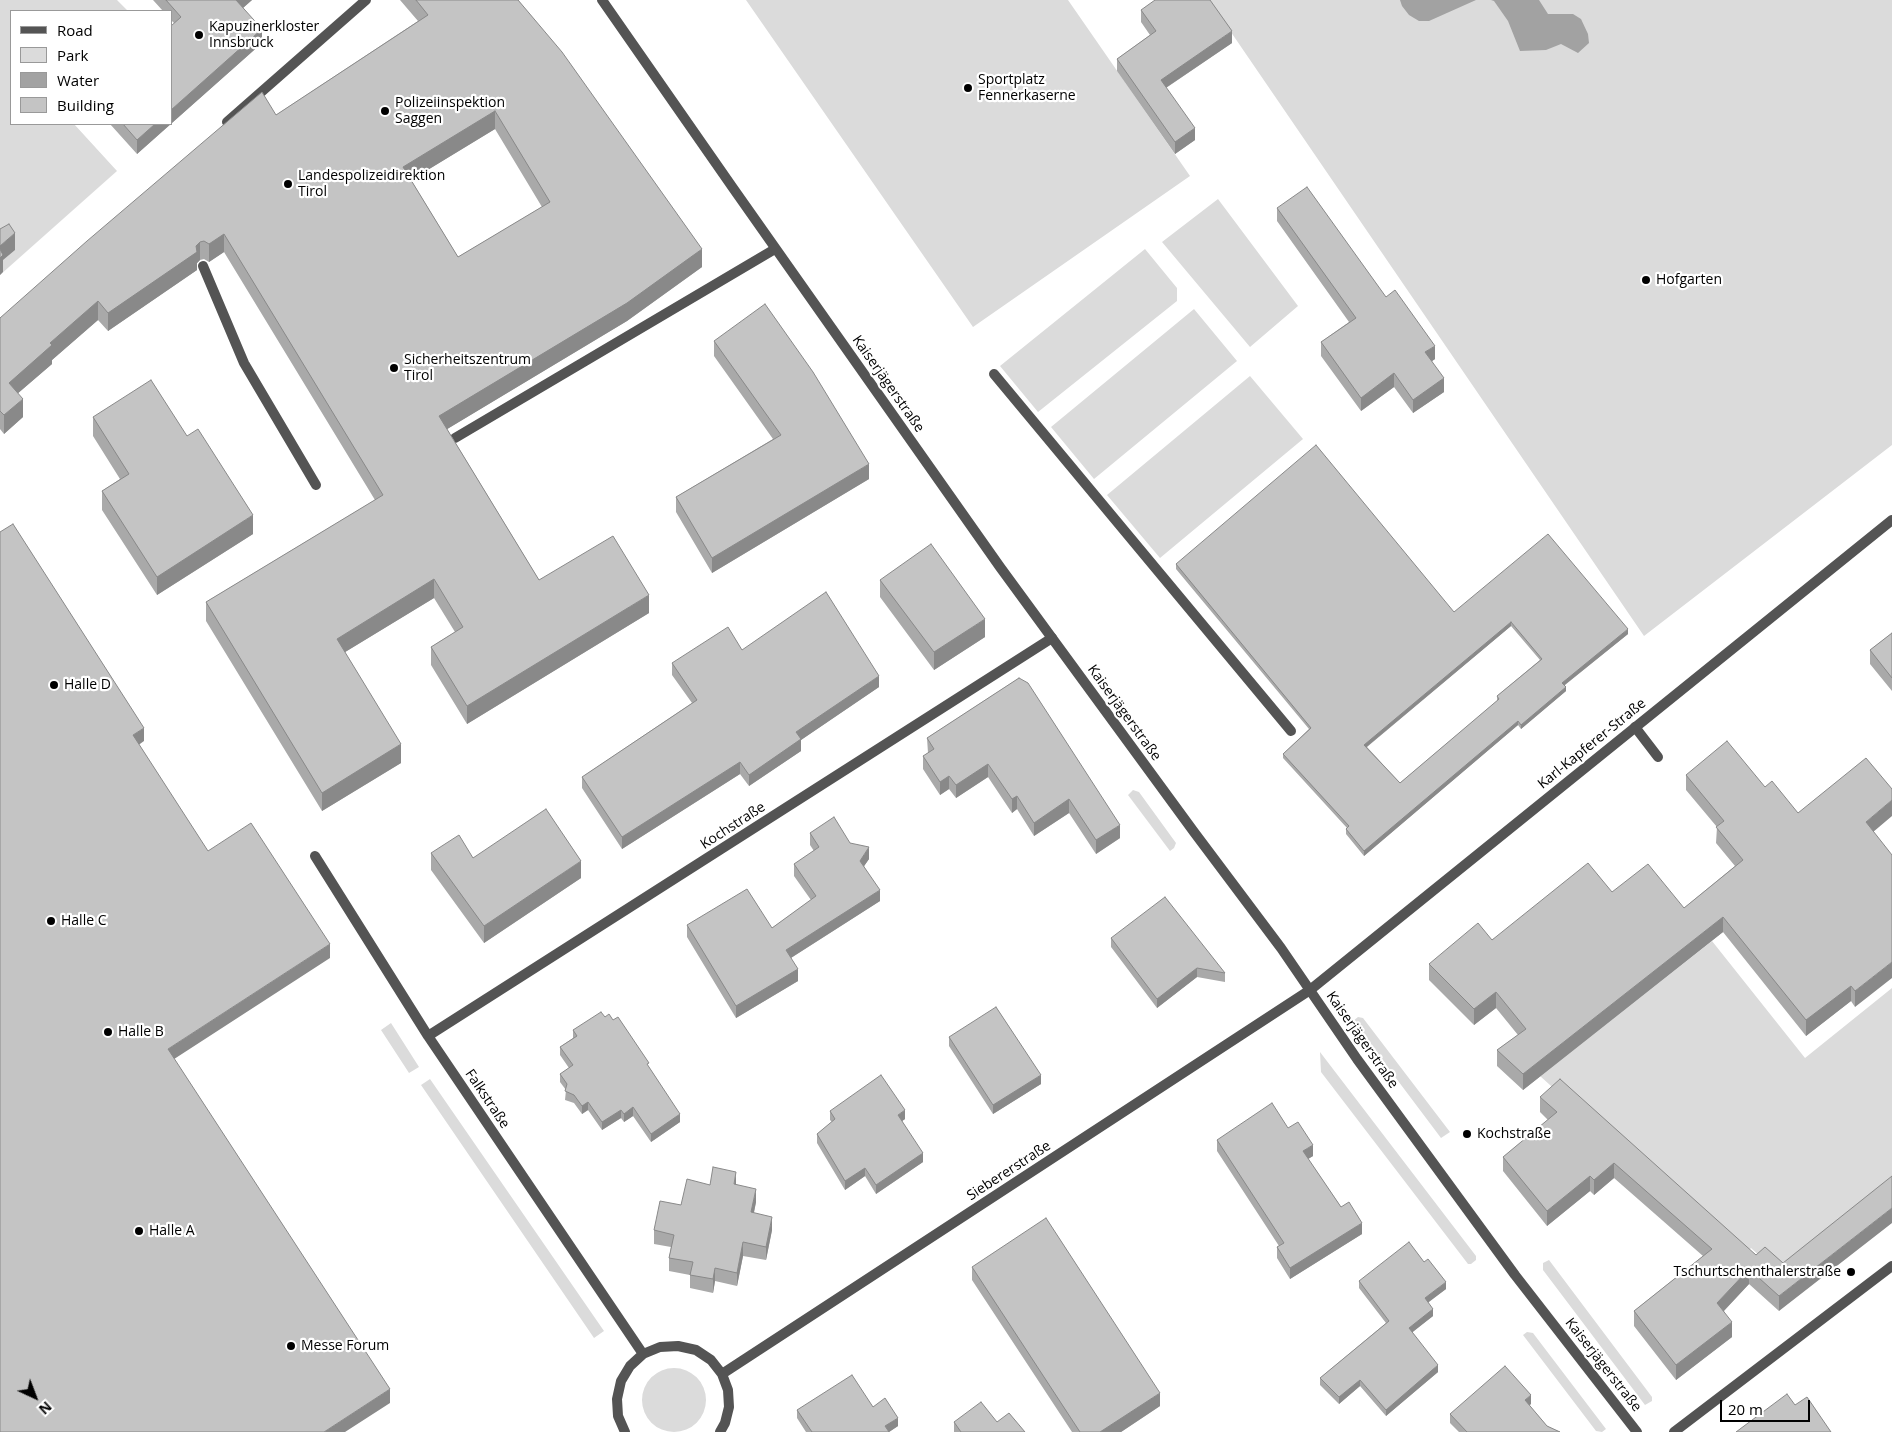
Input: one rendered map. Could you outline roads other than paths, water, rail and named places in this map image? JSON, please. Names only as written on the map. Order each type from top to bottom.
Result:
[{"type":"street","points":[[222,126],[366,0]]},
{"type":"street","name":"Kaiserjägerstraße","points":[[602,0],[775,249],[1052,638],[1281,948],[1357,1058],[1515,1275],[1637,1432]]},
{"type":"street","points":[[456,438],[775,249]]},
{"type":"street","points":[[203,266],[244,363],[316,485]]},
{"type":"street","points":[[994,374],[1291,731]]},
{"type":"street","name":"Karl-Kapferer-Straße","points":[[1310,990],[1892,520]]},
{"type":"street","name":"Kochstraße","points":[[428,1036],[1052,638]]},
{"type":"street","points":[[1634,727],[1658,757]]},
{"type":"street","name":"Falkstraße","points":[[315,856],[428,1036],[643,1354]]},
{"type":"street","name":"Siebererstraße","points":[[722,1374],[1310,990]]},
{"type":"street","points":[[1674,1432],[1892,1266]]},
{"type":"street","points":[[625,1432],[618,1416],[617,1399],[621,1381],[630,1366],[643,1354],[660,1347],[678,1346],[696,1350],[711,1360],[722,1374],[728,1390],[729,1407],[725,1423],[720,1432]]},
{"type":"water","points":[[1400,0],[1476,0],[1429,21],[1419,21],[1409,15]]},
{"type":"water","points":[[1491,0],[1539,0],[1548,14],[1573,14],[1581,19],[1588,34],[1589,43],[1578,53],[1561,44],[1546,50],[1520,51],[1508,21],[1494,1]]},
{"type":"place","name":"Kapuzinerkloster Innsbruck","points":[[199,35]]},
{"type":"place","name":"Sportplatz Fennerkaserne","points":[[968,88]]},
{"type":"place","name":"Polizeiinspektion Saggen","points":[[385,111]]},
{"type":"place","name":"Landespolizeidirektion Tirol","points":[[288,184]]},
{"type":"place","name":"Hofgarten","points":[[1646,280]]},
{"type":"place","name":"Sicherheitszentrum Tirol","points":[[394,368]]},
{"type":"place","name":"Halle D","points":[[54,685]]},
{"type":"place","name":"Halle C","points":[[51,921]]},
{"type":"place","name":"Halle B","points":[[108,1032]]},
{"type":"place","name":"Kochstraße","points":[[1467,1134]]},
{"type":"place","name":"Halle A","points":[[139,1231]]},
{"type":"place","name":"Tschurtschenthalerstraße","points":[[1851,1272]]},
{"type":"place","name":"Messe Forum","points":[[291,1346]]}]
